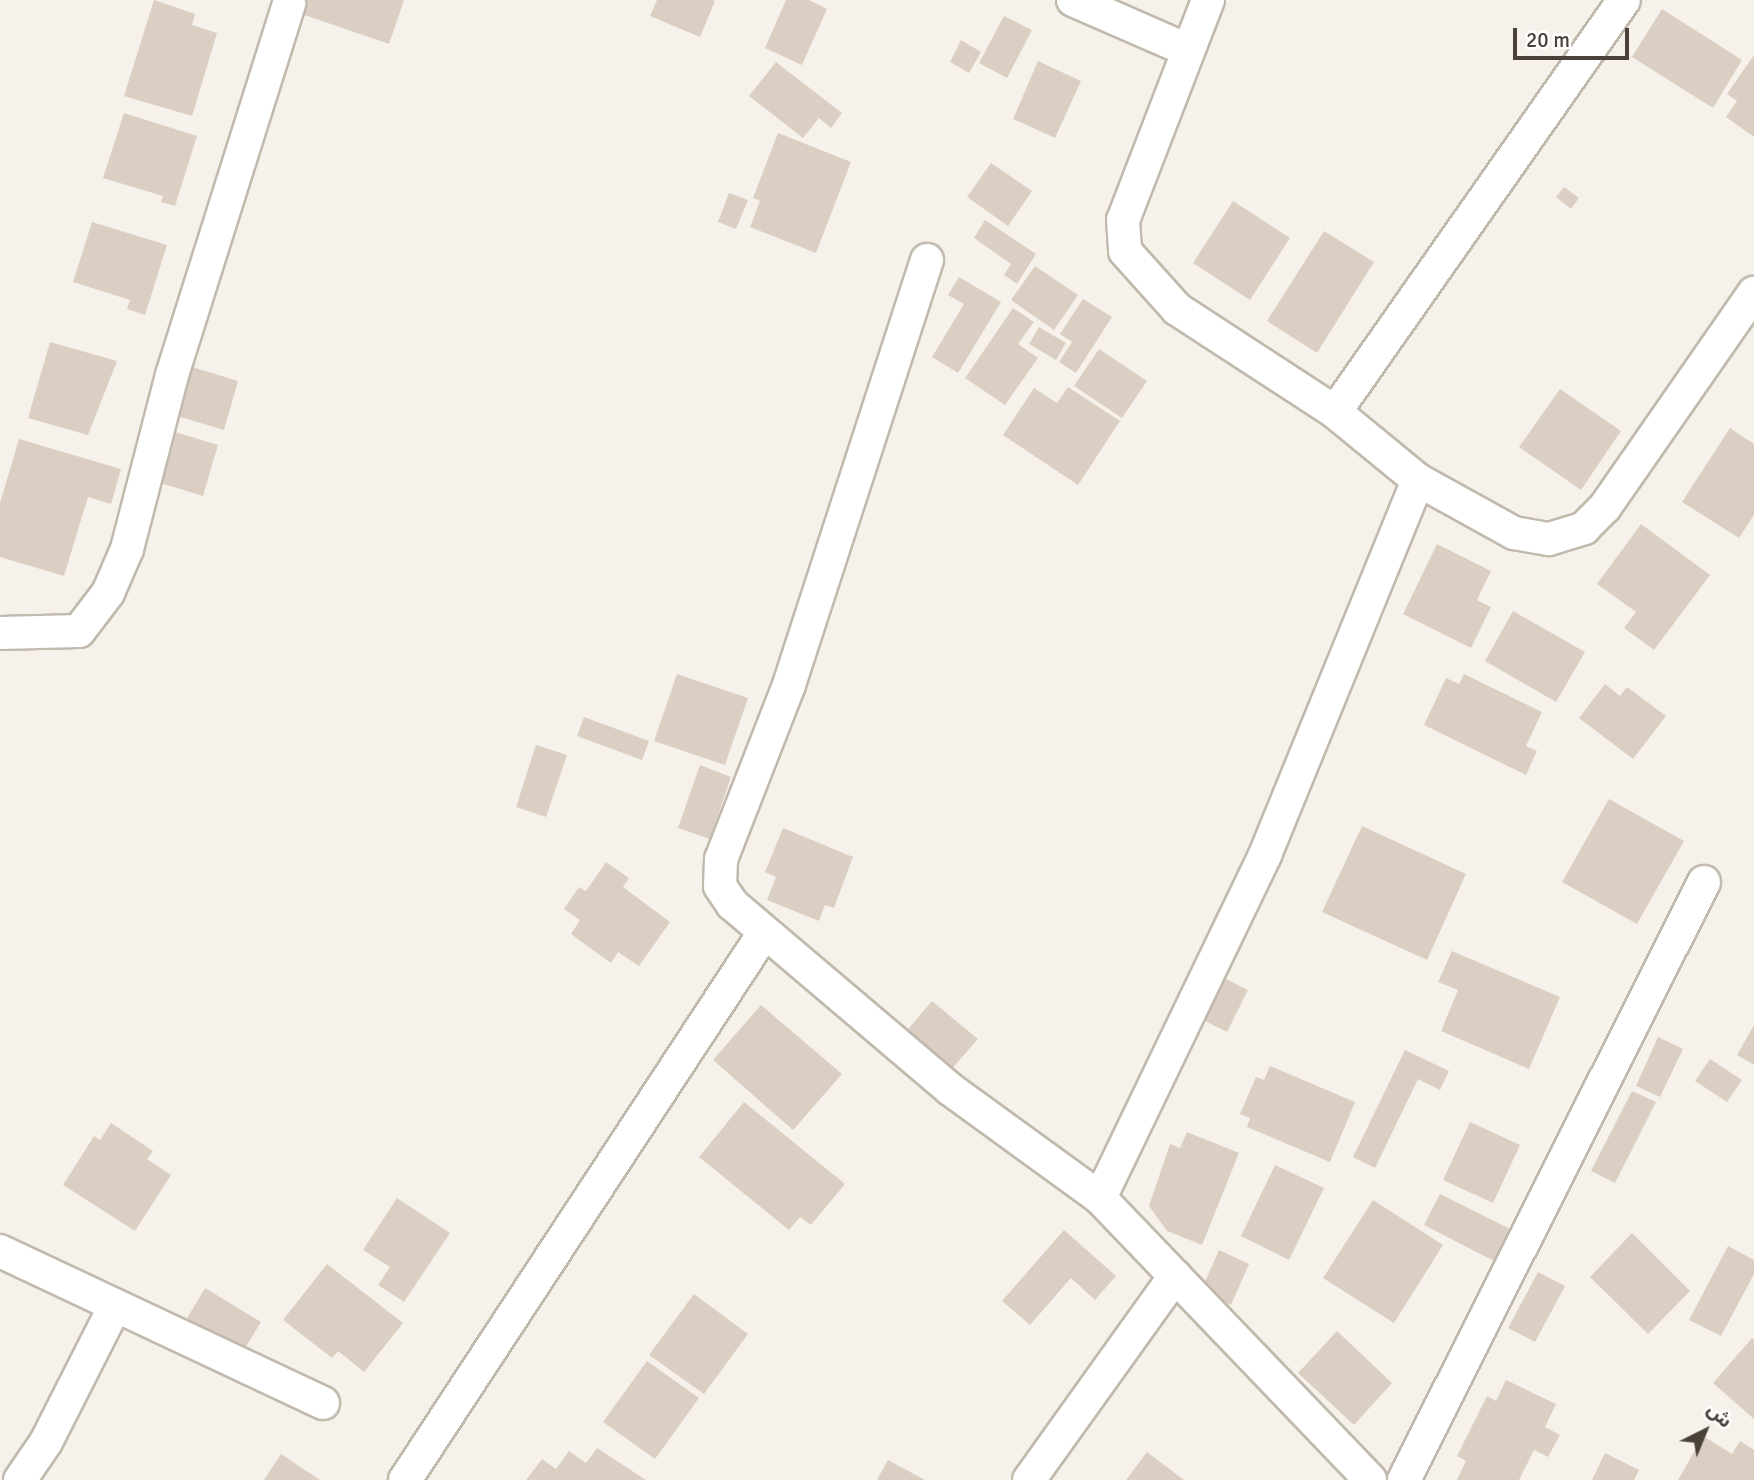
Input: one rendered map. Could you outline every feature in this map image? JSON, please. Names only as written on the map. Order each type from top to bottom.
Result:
[{"type":"street","points":[[1073,0],[1185,49]]},
{"type":"street","points":[[1208,0],[1185,49],[1122,220],[1125,251],[1177,309],[1335,412],[1418,480],[1514,533],[1549,539],[1584,528],[1605,507],[1754,293]]},
{"type":"street","points":[[1335,412],[1624,0]]},
{"type":"street","points":[[0,633],[79,631],[108,593],[127,549],[172,375],[289,3]]},
{"type":"street","points":[[927,260],[789,685],[721,859],[720,886],[732,904],[764,933],[950,1089],[1100,1198],[1370,1480]]},
{"type":"street","points":[[1100,1198],[1265,855],[1418,480]]},
{"type":"street","points":[[1404,1480],[1704,882]]},
{"type":"street","points":[[405,1480],[764,933]]},
{"type":"street","points":[[0,1251],[323,1403]]},
{"type":"street","points":[[1029,1480],[1175,1276]]},
{"type":"street","points":[[20,1480],[46,1442],[115,1306]]},
{"type":"building","points":[[154,0],[195,14],[192,25],[217,33],[192,116],[124,96]]},
{"type":"building","points":[[297,0],[404,0],[389,44],[293,11]]},
{"type":"building","points":[[657,0],[715,1],[700,37],[650,16]]},
{"type":"building","points":[[786,0],[809,0],[827,9],[802,65],[765,48]]},
{"type":"building","points":[[1662,9],[1742,60],[1713,108],[1632,57]]},
{"type":"building","points":[[1004,16],[1032,30],[1007,78],[979,63]]},
{"type":"building","points":[[961,40],[981,52],[969,73],[950,62]]},
{"type":"building","points":[[1754,55],[1754,137],[1726,117],[1737,101],[1727,94]]},
{"type":"building","points":[[1038,61],[1081,81],[1055,138],[1013,119]]},
{"type":"building","points":[[776,62],[842,113],[831,128],[819,118],[803,138],[749,96]]},
{"type":"building","points":[[124,113],[197,136],[175,206],[161,202],[163,196],[103,178]]},
{"type":"building","points":[[778,133],[851,162],[816,253],[750,227],[760,201],[753,198]]},
{"type":"building","points":[[991,163],[1032,191],[1008,226],[967,197]]},
{"type":"building","points":[[1564,187],[1579,198],[1571,209],[1556,197]]},
{"type":"building","points":[[729,193],[748,200],[736,229],[718,222]]},
{"type":"building","points":[[1233,201],[1290,238],[1250,300],[1193,263]]},
{"type":"building","points":[[985,220],[1036,254],[1017,284],[1004,275],[1011,264],[974,238]]},
{"type":"building","points":[[92,222],[167,245],[145,315],[127,309],[130,300],[73,282]]},
{"type":"building","points":[[1324,231],[1374,262],[1317,353],[1267,321]]},
{"type":"building","points":[[1035,266],[1078,295],[1054,330],[1011,300]]},
{"type":"building","points":[[959,277],[1001,302],[958,373],[932,357],[964,304],[948,295]]},
{"type":"building","points":[[1083,299],[1112,317],[1076,373],[1059,362],[1072,342],[1060,334]]},
{"type":"building","points":[[1013,308],[1034,322],[1018,344],[1038,358],[1005,405],[965,378]]},
{"type":"building","points":[[1039,327],[1066,343],[1056,360],[1029,344]]},
{"type":"building","points":[[50,342],[117,361],[88,435],[28,418]]},
{"type":"building","points":[[1099,349],[1147,381],[1122,418],[1074,386]]},
{"type":"building","points":[[189,366],[238,381],[224,430],[174,415]]},
{"type":"building","points":[[1068,387],[1120,421],[1078,485],[1003,435],[1034,388],[1057,403]]},
{"type":"building","points":[[1560,389],[1621,431],[1581,490],[1519,447]]},
{"type":"building","points":[[1730,428],[1754,444],[1754,515],[1739,538],[1682,502]]},
{"type":"building","points":[[172,431],[218,445],[203,496],[157,482]]},
{"type":"building","points":[[19,439],[121,469],[111,504],[88,497],[64,576],[0,557],[0,503]]},
{"type":"building","points":[[1641,524],[1710,575],[1654,650],[1624,628],[1636,612],[1597,584]]},
{"type":"building","points":[[1437,544],[1491,571],[1477,600],[1491,607],[1471,648],[1403,614]]},
{"type":"building","points":[[1513,611],[1585,652],[1556,702],[1485,661]]},
{"type":"building","points":[[677,674],[748,698],[725,765],[654,741]]},
{"type":"building","points":[[1464,674],[1542,712],[1526,746],[1537,751],[1526,775],[1424,725],[1446,678],[1459,684]]},
{"type":"building","points":[[1605,684],[1620,696],[1627,687],[1666,716],[1633,759],[1579,718]]},
{"type":"building","points":[[584,717],[649,741],[642,760],[577,736]]},
{"type":"building","points":[[536,745],[567,755],[546,817],[516,807]]},
{"type":"building","points":[[700,765],[731,777],[710,839],[678,828]]},
{"type":"building","points":[[1609,799],[1684,841],[1637,924],[1562,882]]},
{"type":"building","points":[[1362,826],[1466,874],[1427,960],[1322,912]]},
{"type":"building","points":[[783,828],[853,857],[834,908],[825,905],[819,921],[767,900],[776,877],[765,872]]},
{"type":"building","points":[[606,862],[629,878],[623,887],[670,922],[639,966],[618,952],[611,963],[571,934],[580,920],[564,909],[579,887],[586,891]]},
{"type":"building","points":[[1452,951],[1560,997],[1529,1069],[1441,1031],[1458,990],[1438,982]]},
{"type":"building","points":[[1218,975],[1248,990],[1227,1032],[1197,1017]]},
{"type":"building","points":[[932,1001],[978,1039],[948,1073],[903,1035]]},
{"type":"building","points":[[761,1005],[842,1074],[793,1130],[713,1060]]},
{"type":"building","points":[[1754,1025],[1754,1065],[1737,1055]]},
{"type":"building","points":[[1658,1037],[1683,1049],[1660,1097],[1636,1086]]},
{"type":"building","points":[[1405,1050],[1449,1071],[1440,1090],[1418,1079],[1375,1168],[1353,1157]]},
{"type":"building","points":[[1710,1059],[1742,1080],[1727,1102],[1695,1081]]},
{"type":"building","points":[[1270,1066],[1355,1102],[1330,1162],[1247,1127],[1250,1118],[1240,1114],[1256,1077],[1264,1080]]},
{"type":"building","points":[[1632,1091],[1656,1102],[1615,1183],[1591,1171]]},
{"type":"building","points":[[744,1102],[845,1184],[811,1225],[800,1217],[789,1230],[699,1157]]},
{"type":"building","points":[[1470,1122],[1520,1145],[1493,1203],[1443,1180]]},
{"type":"building","points":[[111,1123],[153,1151],[147,1159],[171,1175],[135,1231],[63,1185],[94,1136],[100,1140]]},
{"type":"building","points":[[1187,1132],[1239,1153],[1202,1245],[1167,1231],[1149,1206],[1170,1144],[1180,1148]]},
{"type":"building","points":[[1275,1165],[1324,1188],[1289,1260],[1241,1236]]},
{"type":"building","points":[[1440,1194],[1510,1229],[1494,1261],[1424,1225]]},
{"type":"building","points":[[397,1198],[450,1233],[404,1302],[378,1285],[390,1267],[363,1250]]},
{"type":"building","points":[[1373,1200],[1443,1245],[1394,1323],[1323,1278]]},
{"type":"building","points":[[1064,1230],[1116,1276],[1095,1300],[1071,1278],[1030,1325],[1002,1301]]},
{"type":"building","points":[[1632,1233],[1690,1291],[1648,1334],[1590,1277]]},
{"type":"building","points":[[1728,1246],[1754,1260],[1754,1274],[1721,1336],[1689,1320]]},
{"type":"building","points":[[1219,1250],[1249,1264],[1231,1305],[1201,1291]]},
{"type":"building","points":[[327,1264],[403,1323],[364,1372],[338,1351],[332,1358],[283,1320]]},
{"type":"building","points":[[1538,1272],[1565,1286],[1535,1342],[1508,1328]]},
{"type":"building","points":[[205,1288],[261,1322],[242,1353],[186,1320]]},
{"type":"building","points":[[694,1294],[748,1334],[704,1394],[649,1355]]},
{"type":"building","points":[[1337,1331],[1392,1383],[1354,1425],[1298,1373]]},
{"type":"building","points":[[1752,1338],[1754,1340],[1754,1419],[1713,1383]]},
{"type":"building","points":[[647,1361],[699,1398],[655,1459],[603,1422]]},
{"type":"building","points":[[1506,1380],[1556,1404],[1545,1427],[1560,1435],[1548,1457],[1534,1450],[1519,1480],[1457,1480],[1466,1461],[1457,1456],[1487,1396],[1496,1401]]},
{"type":"building","points":[[1703,1436],[1732,1454],[1740,1441],[1754,1450],[1754,1480],[1678,1480]]},
{"type":"building","points":[[597,1448],[646,1480],[526,1480],[542,1459],[556,1469],[569,1451],[586,1463]]},
{"type":"building","points":[[1147,1452],[1184,1480],[1126,1480]]},
{"type":"building","points":[[1605,1453],[1639,1470],[1634,1480],[1592,1480]]},
{"type":"building","points":[[281,1454],[320,1480],[264,1480]]},
{"type":"building","points":[[888,1460],[925,1480],[877,1480]]}]
